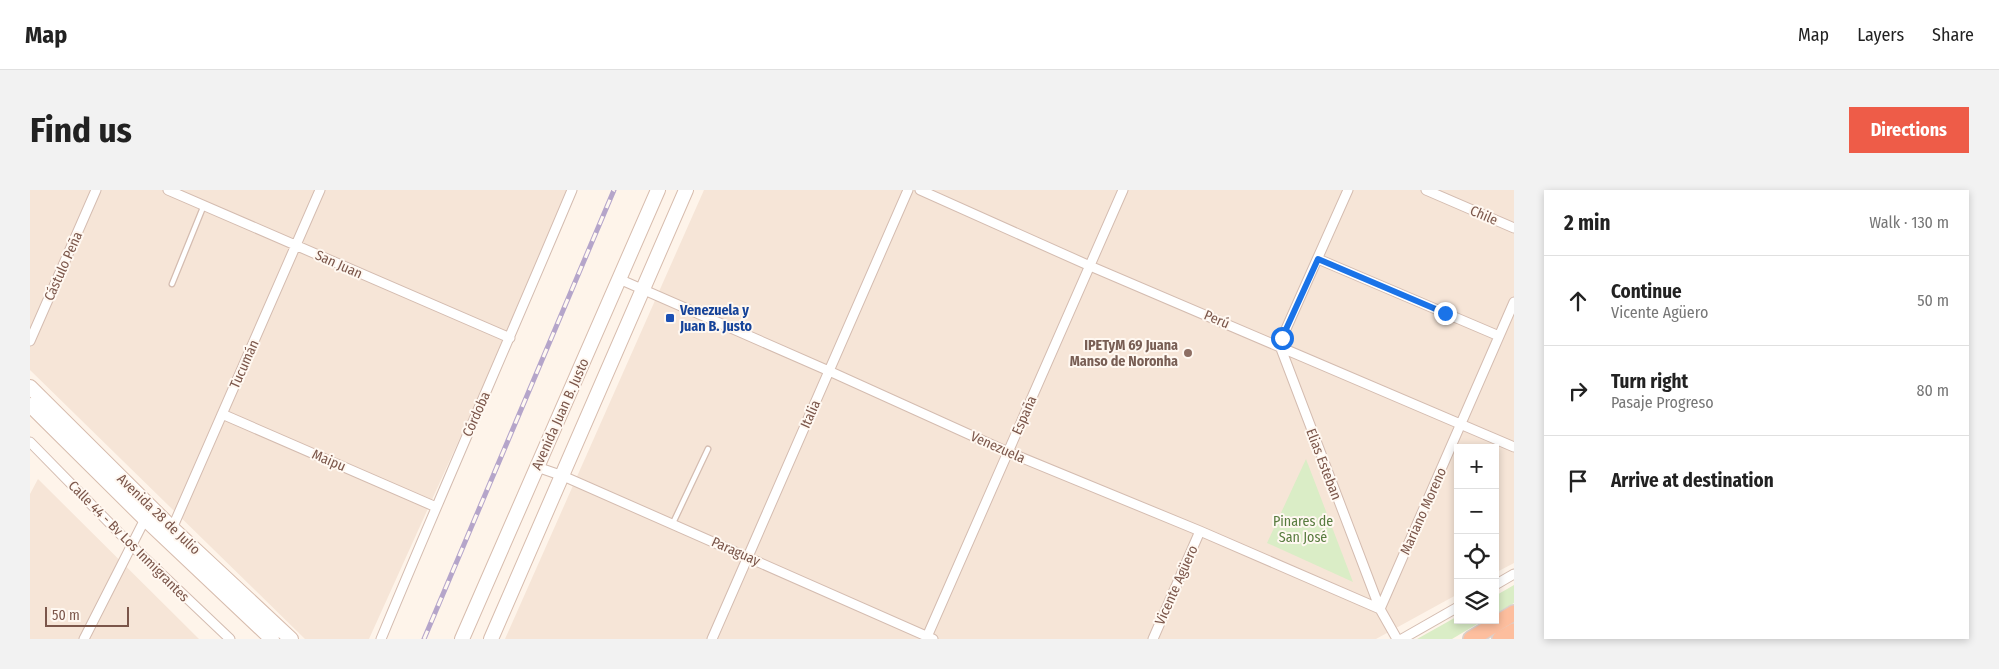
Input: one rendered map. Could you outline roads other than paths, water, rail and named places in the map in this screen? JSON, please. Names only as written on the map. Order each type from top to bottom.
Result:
[{"type":"highway","points":[[1471,639],[1514,614]]},
{"type":"highway","points":[[1500,639],[1514,631]]},
{"type":"main road","name":"Avenida Juan B. Justo","points":[[462,639],[658,190]]},
{"type":"main road","name":"Avenida Juan B. Justo","points":[[491,639],[686,190]]},
{"type":"main road","name":"Avenida 28 de Julio","points":[[30,387],[272,639]]},
{"type":"main road","name":"Avenida 28 de Julio","points":[[30,405],[145,519],[170,533],[291,639]]},
{"type":"street","name":"Cástulo Peña","points":[[30,341],[96,190]]},
{"type":"street","name":"San Juan","points":[[168,190],[510,338]]},
{"type":"street","name":"Tucumán","points":[[170,533],[320,190]]},
{"type":"street","name":"Córdoba","points":[[381,639],[572,190]]},
{"type":"street","name":"Italia","points":[[712,639],[908,190]]},
{"type":"street","name":"Perú","points":[[920,190],[1090,266],[1514,447]]},
{"type":"street","name":"España","points":[[929,638],[1123,190]]},
{"type":"street","points":[[1280,346],[1348,190]]},
{"type":"street","name":"Chile","points":[[1426,190],[1514,228]]},
{"type":"street","points":[[1318,259],[1499,336]]},
{"type":"street","name":"Venezuela","points":[[619,279],[829,370],[1008,452],[1200,531],[1380,609]]},
{"type":"street","name":"Mariano Moreno","points":[[1380,609],[1514,302]]},
{"type":"street","name":"Elias Esteban","points":[[1280,346],[1380,609],[1396,639]]},
{"type":"street","name":"Maipu","points":[[222,414],[436,507]]},
{"type":"street","name":"Calle 44 - Bv Los Inmigrantes","points":[[30,442],[131,545],[230,639]]},
{"type":"street","name":"Paraguay","points":[[537,466],[673,523],[929,638]]},
{"type":"street","points":[[84,639],[145,519]]},
{"type":"street","name":"Vicente Agüero","points":[[1153,639],[1200,531]]},
{"type":"street","points":[[1499,583],[1514,574]]},
{"type":"street","points":[[1402,639],[1454,609]]},
{"type":"lane","points":[[172,284],[204,205]]},
{"type":"lane","points":[[673,523],[708,449]]},
{"type":"railway","points":[[424,639],[614,190]]},
{"type":"place","name":"Venezuela y Juan B. Justo","points":[[670,318]]},
{"type":"place","name":"IPETyM 69 Juana Manso de Noronha","points":[[1188,353]]},
{"type":"park label","name":"Pinares de San José","points":[[1303,530]]}]
